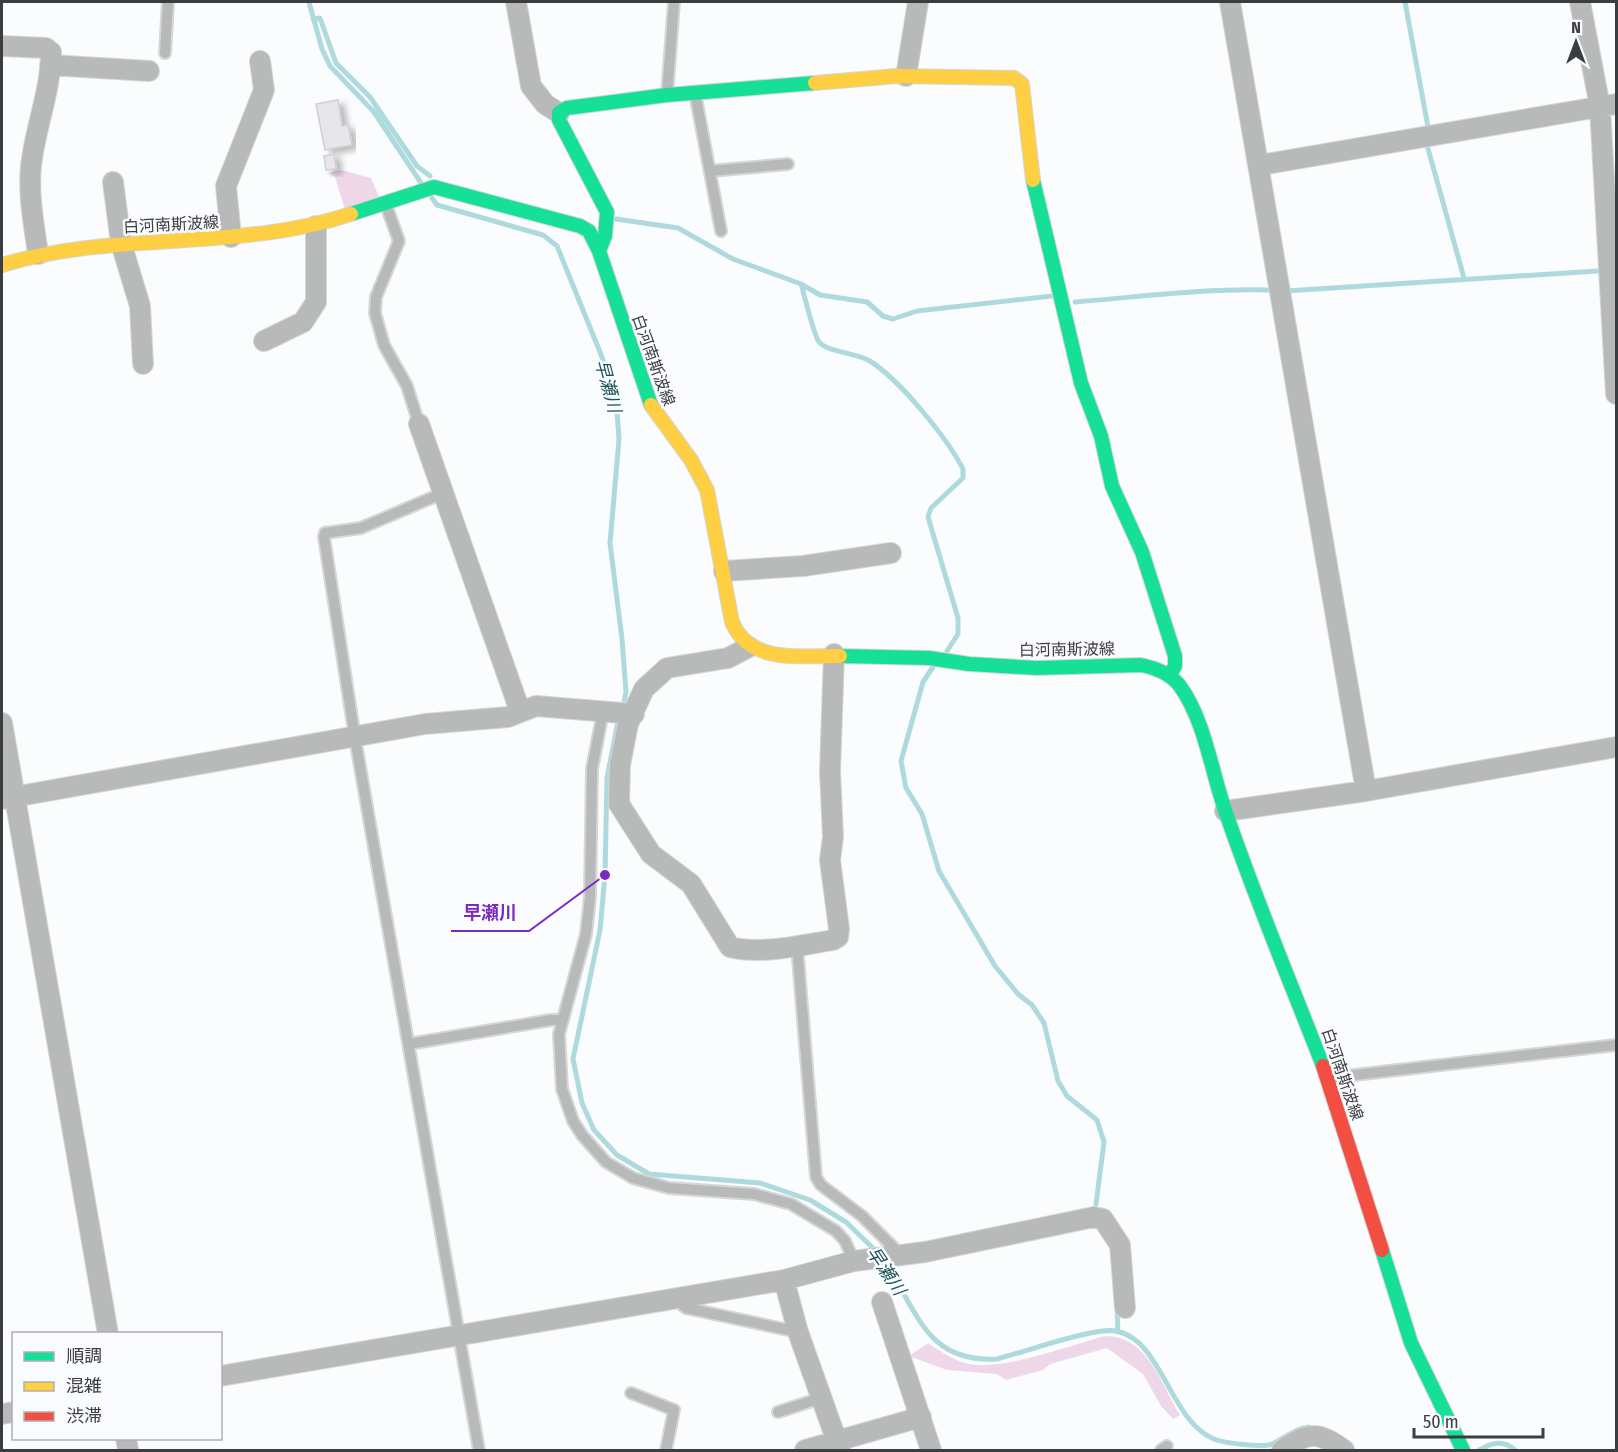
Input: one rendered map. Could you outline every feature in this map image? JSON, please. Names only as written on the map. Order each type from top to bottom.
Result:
[{"type":"street","points":[[516,2],[531,86],[545,104],[559,113]]},
{"type":"street","points":[[906,76],[918,2]]},
{"type":"street","points":[[1230,2],[1260,165],[1366,791]]},
{"type":"street","points":[[1580,2],[1608,106],[1617,394]]},
{"type":"street","points":[[2,46],[46,48],[51,52],[44,109],[31,165],[30,196],[38,254]]},
{"type":"street","points":[[231,237],[226,186],[264,90],[260,61]]},
{"type":"street","points":[[50,65],[149,71]]},
{"type":"street","points":[[559,113],[567,108],[667,95],[906,76],[1003,76],[1014,78],[1022,84],[1034,189],[1081,383],[1101,435],[1113,486],[1142,552],[1175,656],[1175,666],[1169,676]]},
{"type":"street","points":[[1260,165],[1608,106]]},
{"type":"street","points":[[559,113],[559,120],[607,212],[605,236],[599,250]]},
{"type":"street","points":[[114,182],[121,243],[140,306],[143,364]]},
{"type":"street","name":"白河南斯波線","points":[[2,265],[38,254],[121,243],[231,237],[316,226],[386,205],[410,194],[434,187],[580,226],[589,231],[599,250],[653,411],[691,460],[707,490],[732,622],[738,638],[748,647],[766,654],[929,658],[969,664],[1037,668],[1141,665],[1157,668],[1169,676],[1179,685],[1194,711],[1225,811],[1328,1078],[1394,1282],[1411,1343],[1461,1449]]},
{"type":"street","points":[[264,341],[303,322],[316,302],[316,226]]},
{"type":"street","points":[[419,424],[520,711]]},
{"type":"street","points":[[724,571],[803,566],[891,553]]},
{"type":"street","points":[[619,713],[667,668],[728,658],[748,647]]},
{"type":"street","points":[[8,798],[425,724],[508,717],[536,706],[619,713],[628,724],[620,765],[619,804],[651,854],[691,884],[730,946],[740,950],[797,946],[833,940],[838,937],[839,928],[830,860],[833,837],[830,771],[834,654]]},
{"type":"street","points":[[2,723],[8,798],[108,1332]]},
{"type":"street","points":[[1225,811],[1366,791],[1617,747]]},
{"type":"street","points":[[222,1376],[784,1280],[860,1260],[896,1256],[1094,1217],[1103,1219],[1120,1245],[1125,1308]]},
{"type":"street","points":[[784,1280],[798,1332],[838,1446]]},
{"type":"street","points":[[882,1302],[931,1450]]},
{"type":"street","points":[[805,1450],[838,1446],[921,1417]]},
{"type":"street","points":[[1282,1450],[1300,1438],[1317,1435],[1344,1450]]},
{"type":"lane","points":[[165,53],[168,2]]},
{"type":"lane","points":[[667,95],[674,2]]},
{"type":"lane","points":[[695,93],[721,231]]},
{"type":"lane","points":[[710,171],[788,165]]},
{"type":"lane","points":[[386,205],[399,241],[376,297],[375,313],[384,345],[407,386],[419,424]]},
{"type":"lane","points":[[443,494],[361,528],[325,533],[355,738],[479,1450]]},
{"type":"lane","points":[[619,713],[592,769],[590,897],[585,934],[559,1034],[562,1089],[573,1121],[606,1162],[633,1178],[658,1186],[754,1194],[791,1204],[836,1231],[860,1260]]},
{"type":"lane","points":[[797,946],[816,1177],[821,1185],[862,1216],[896,1256]]},
{"type":"lane","points":[[409,1044],[551,1020],[563,1020]]},
{"type":"lane","points":[[1328,1078],[1617,1045]]},
{"type":"lane","points":[[675,1299],[686,1308],[798,1332]]},
{"type":"lane","points":[[631,1393],[674,1410],[666,1450]]},
{"type":"lane","points":[[778,1412],[821,1398]]},
{"type":"shaded area","points":[[341,170],[371,178],[380,199],[345,210],[335,177],[328,173]]},
{"type":"shaded area","points":[[1105,1336],[1120,1338],[1143,1353],[1152,1364],[1180,1415],[1173,1419],[1161,1406],[1143,1374],[1107,1348],[1050,1364],[1043,1370],[1006,1380],[997,1374],[947,1370],[909,1356],[928,1343],[950,1357],[965,1363],[996,1364],[1034,1357]]},
{"type":"building","points":[[338,100],[342,126],[348,125],[352,145],[325,150],[316,104]]},
{"type":"building","points":[[334,154],[336,169],[326,170],[324,156]]},
{"type":"waterway","name":"早瀬川","points":[[309,2],[322,49],[330,66],[374,112],[421,183]]},
{"type":"waterway","points":[[1405,2],[1428,127]]},
{"type":"waterway","points":[[313,19],[320,18],[336,63],[370,97],[417,166],[430,176]]},
{"type":"waterway","points":[[1427,145],[1464,278]]},
{"type":"waterway","name":"早瀬川","points":[[432,198],[437,205],[543,235],[557,246],[602,357],[617,411],[619,439],[610,543],[622,639],[626,692],[623,708]]},
{"type":"waterway","points":[[616,219],[678,228],[733,259],[801,284],[819,342],[829,348],[870,361],[908,395],[934,426],[963,469],[963,478],[931,508],[928,517],[958,618],[958,634],[947,651]]},
{"type":"waterway","points":[[1286,291],[1598,271]]},
{"type":"waterway","points":[[801,284],[820,295],[867,302],[883,316],[893,319],[917,311],[1052,296]]},
{"type":"waterway","points":[[1075,302],[1196,292],[1269,290]]},
{"type":"waterway","points":[[933,667],[923,682],[901,761],[906,788],[922,814],[939,871],[995,966],[1018,994],[1032,1005],[1044,1023],[1058,1081],[1067,1096],[1097,1120],[1104,1142],[1096,1204]]},
{"type":"waterway","name":"早瀬川","points":[[619,716],[607,778],[605,875],[600,930],[573,1059],[582,1103],[594,1130],[617,1155],[649,1174],[760,1183],[810,1200],[846,1222],[878,1253]]},
{"type":"waterway","name":"早瀬川","points":[[885,1263],[926,1330],[939,1343],[954,1352],[973,1358],[997,1359],[1089,1333],[1121,1332],[1137,1341],[1150,1356],[1184,1413],[1198,1429],[1214,1439],[1243,1445],[1267,1445],[1299,1429],[1309,1427]]},
{"type":"waterway","points":[[1117,1309],[1118,1332]]},
{"type":"waterway","name":"早瀬川","points":[[1479,1450],[1497,1443],[1506,1444],[1515,1450]]},
{"type":"traffic: fast","points":[[599,251],[605,236],[607,212],[559,120],[559,113],[567,108],[667,95],[815,83]]},
{"type":"traffic: fast","points":[[1033,180],[1081,383],[1101,436],[1112,486],[1142,552],[1175,656],[1175,666],[1169,676]]},
{"type":"traffic: fast","points":[[351,214],[434,187],[580,226],[589,231],[599,251],[651,405]]},
{"type":"traffic: fast","points":[[840,656],[929,658],[969,664],[1037,668],[1141,665],[1172,678],[1189,700],[1202,730],[1236,842],[1323,1066]]},
{"type":"traffic: fast","points":[[1382,1250],[1411,1343],[1463,1450]]},
{"type":"traffic: slow","points":[[815,83],[897,76],[1014,78],[1022,84],[1033,180]]},
{"type":"traffic: slow","points":[[2,265],[45,254],[89,248],[265,233],[308,226],[351,214]]},
{"type":"traffic: slow","points":[[651,405],[691,460],[707,490],[732,622],[740,636],[751,645],[778,655],[840,656]]},
{"type":"traffic: jam","points":[[1323,1066],[1382,1250]]},
{"type":"place","name":"早瀬川","points":[[605,875]]}]
